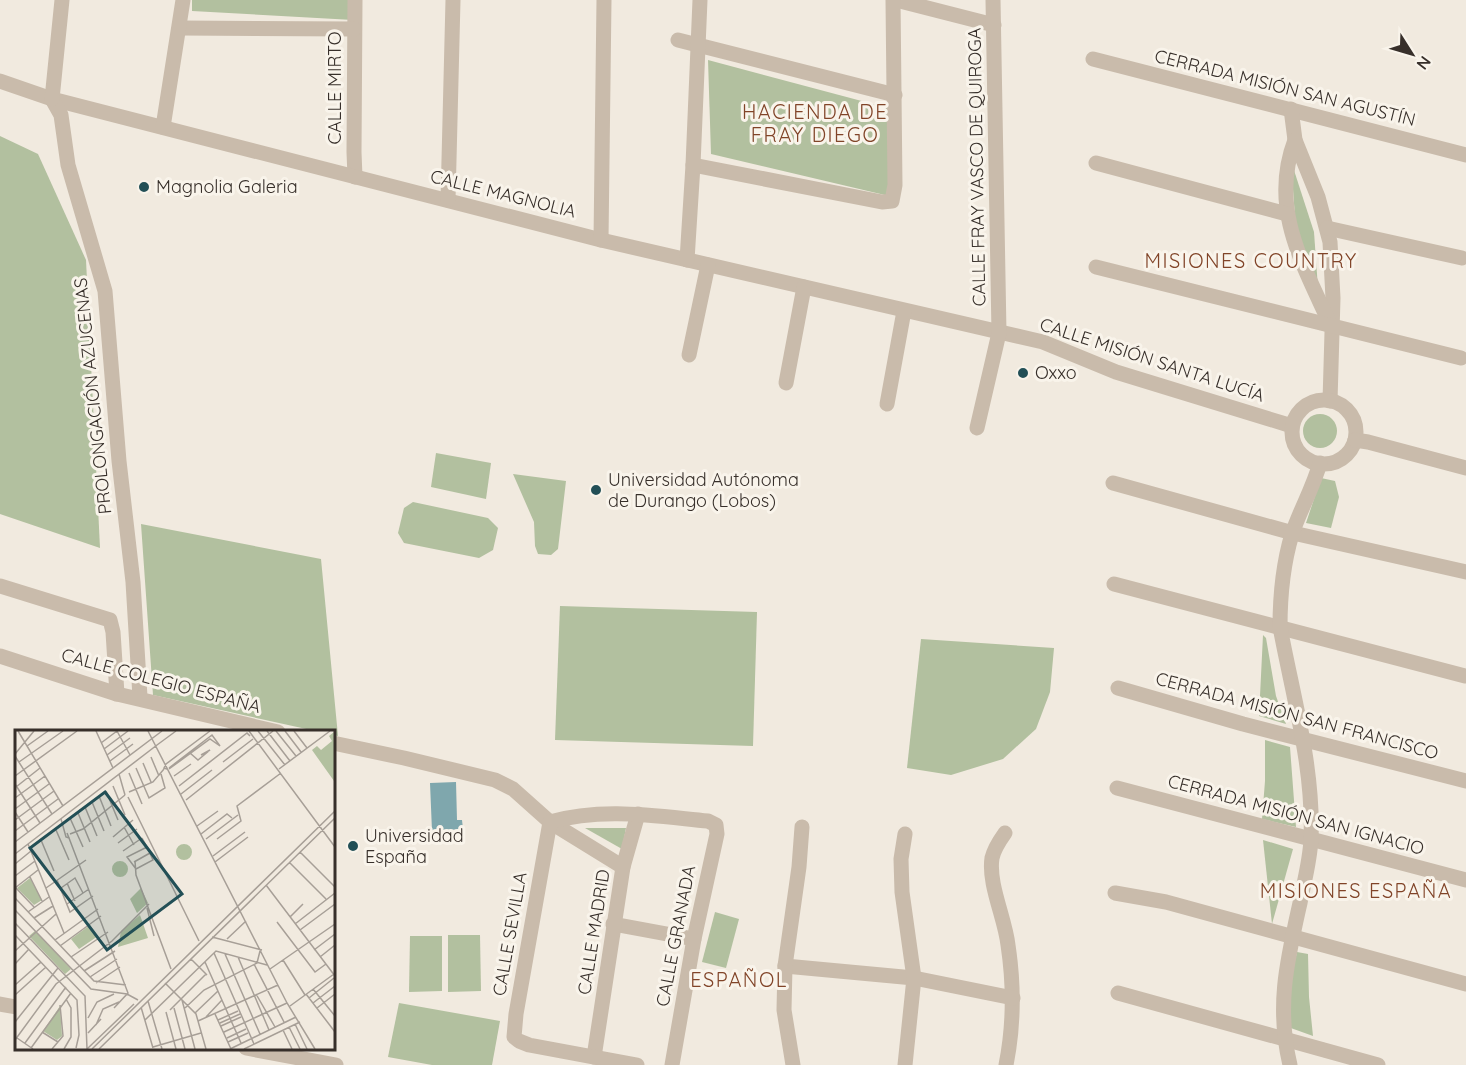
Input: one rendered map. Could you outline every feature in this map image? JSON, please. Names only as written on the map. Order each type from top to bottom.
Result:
[{"type":"street","points":[[52,99],[62,0]]},
{"type":"street","points":[[163,127],[183,0]]},
{"type":"street","name":"CALLE MIRTO","points":[[355,0],[355,177]]},
{"type":"street","points":[[448,200],[453,0]]},
{"type":"street","points":[[602,240],[604,0]]},
{"type":"street","points":[[687,260],[700,0]]},
{"type":"street","points":[[693,165],[890,202],[895,194],[895,0],[994,25]]},
{"type":"street","name":"CALLE FRAY VASCO DE QUIROGA","points":[[977,428],[999,333],[993,0]]},
{"type":"street","points":[[180,28],[354,29]]},
{"type":"street","points":[[678,40],[895,95]]},
{"type":"street","name":"CERRADA MISIÓN SAN AGUSTÍN","points":[[1093,58],[1466,155]]},
{"type":"street","name":"CALLE MAGNOLIA","points":[[0,81],[52,99],[602,240],[999,333]]},
{"type":"street","name":"PROLONGACIÓN AZUCENAS","points":[[52,99],[61,115],[68,165],[105,291],[116,428],[133,582],[140,698]]},
{"type":"street","points":[[1291,110],[1295,140],[1318,197],[1327,228],[1332,266],[1330,401]]},
{"type":"street","points":[[1295,140],[1286,170],[1287,214],[1293,242],[1331,326]]},
{"type":"street","points":[[1096,163],[1287,214]]},
{"type":"street","points":[[1327,228],[1462,258]]},
{"type":"street","points":[[689,355],[708,265]]},
{"type":"street","points":[[1096,267],[1461,358]]},
{"type":"street","points":[[786,383],[804,287]]},
{"type":"street","points":[[887,404],[904,311]]},
{"type":"street","name":"CALLE MISIÓN SANTA LUCÍA","points":[[999,333],[1043,342],[1116,372],[1292,426]]},
{"type":"street","points":[[1315,401],[1330,401],[1347,409],[1353,418],[1356,429],[1355,440],[1350,450],[1342,458],[1332,463],[1320,464],[1310,461],[1300,453],[1294,443],[1292,426],[1297,415],[1305,406],[1315,401]]},
{"type":"street","points":[[1355,440],[1466,468]]},
{"type":"street","points":[[1290,1065],[1282,1016],[1284,986],[1311,840],[1305,752],[1280,627],[1283,576],[1293,533],[1320,464]]},
{"type":"street","points":[[1113,483],[1293,533],[1466,573]]},
{"type":"street","points":[[1114,584],[1465,676]]},
{"type":"street","points":[[0,586],[110,620],[113,632],[117,694]]},
{"type":"street","name":"CALLE COLEGIO ESPAÑA","points":[[0,656],[117,694],[270,730]]},
{"type":"street","name":"CERRADA MISIÓN SAN FRANCISCO","points":[[1118,688],[1202,713],[1466,782]]},
{"type":"street","points":[[334,743],[483,777],[513,789],[550,822],[623,867]]},
{"type":"street","name":"CERRADA MISIÓN SAN IGNACIO","points":[[1117,788],[1466,880]]},
{"type":"street","points":[[550,822],[579,815],[638,814]]},
{"type":"street","name":"CALLE GRANADA","points":[[638,814],[708,821],[716,825],[717,834],[694,939],[672,1065]]},
{"type":"street","name":"CALLE MADRID","points":[[599,1060],[613,924],[623,867],[638,814]]},
{"type":"street","name":"CALLE SEVILLA","points":[[550,822],[514,1036],[529,1045],[577,1060]]},
{"type":"street","points":[[793,1065],[784,1011],[785,966],[799,867],[802,827]]},
{"type":"street","points":[[1005,833],[992,857],[993,874],[1008,943],[1013,998],[1011,1039],[1006,1065]]},
{"type":"street","points":[[905,834],[901,859],[902,892],[914,978],[905,1065]]},
{"type":"street","points":[[1115,893],[1166,902],[1466,984]]},
{"type":"street","points":[[613,924],[694,939]]},
{"type":"street","points":[[785,966],[914,978],[1013,998]]},
{"type":"street","points":[[1118,993],[1378,1065]]},
{"type":"street","points":[[0,1004],[15,1007]]},
{"type":"street","points":[[257,1050],[336,1065]]},
{"type":"street","points":[[577,1060],[599,1060],[637,1065]]},
{"type":"green space","points":[[192,0],[353,0],[353,20],[192,11]]},
{"type":"green space","points":[[708,60],[888,108],[889,196],[711,154]]},
{"type":"green space","points":[[0,136],[38,154],[86,260],[100,548],[0,514]]},
{"type":"green space","points":[[1291,161],[1314,232],[1318,288],[1296,231]]},
{"type":"green space","points":[[1320,414],[1332,419],[1337,431],[1332,443],[1320,448],[1308,443],[1303,431],[1308,419]]},
{"type":"green space","points":[[436,453],[491,463],[486,499],[431,487]]},
{"type":"green space","points":[[513,474],[566,481],[558,549],[551,555],[538,554],[535,546],[534,522]]},
{"type":"green space","points":[[1321,478],[1335,481],[1339,497],[1331,528],[1306,523]]},
{"type":"green space","points":[[413,502],[488,518],[498,528],[493,550],[479,558],[404,543],[398,533],[404,508]]},
{"type":"green space","points":[[141,524],[321,559],[338,736],[334,735],[334,730],[311,730],[153,695]]},
{"type":"green space","points":[[560,606],[757,612],[753,746],[555,740]]},
{"type":"green space","points":[[1263,635],[1266,638],[1276,696],[1286,724],[1259,716]]},
{"type":"green space","points":[[921,639],[1054,648],[1050,692],[1036,729],[1003,759],[951,775],[907,768]]},
{"type":"green space","points":[[1265,740],[1290,747],[1296,827],[1262,819]]},
{"type":"green space","points":[[585,828],[626,828],[622,849]]},
{"type":"green space","points":[[1263,840],[1293,849],[1272,924]]},
{"type":"green space","points":[[715,912],[739,919],[726,968],[702,962]]},
{"type":"green space","points":[[448,935],[480,935],[481,991],[448,992]]},
{"type":"green space","points":[[410,936],[442,936],[442,991],[409,992]]},
{"type":"green space","points":[[1297,952],[1308,954],[1313,1036],[1288,1027],[1288,992]]},
{"type":"green space","points":[[399,1003],[500,1021],[492,1065],[432,1065],[388,1057]]},
{"type":"water","points":[[456,782],[457,820],[462,820],[463,829],[432,831],[430,783]]},
{"type":"place","name":"Magnolia Galeria","points":[[144,187]]},
{"type":"place","name":"Oxxo","points":[[1023,373]]},
{"type":"place","name":"Universidad Autónoma de Durango (Lobos)","points":[[596,490]]},
{"type":"place","name":"Universidad España","points":[[353,846]]},
{"type":"district","name":"HACIENDA DE FRAY DIEGO","points":[[815,124]]},
{"type":"district","name":"MISIONES COUNTRY","points":[[1251,261]]},
{"type":"district","name":"MISIONES ESPAÑA","points":[[1356,891]]},
{"type":"district","name":"ESPAÑOL","points":[[739,980]]}]
